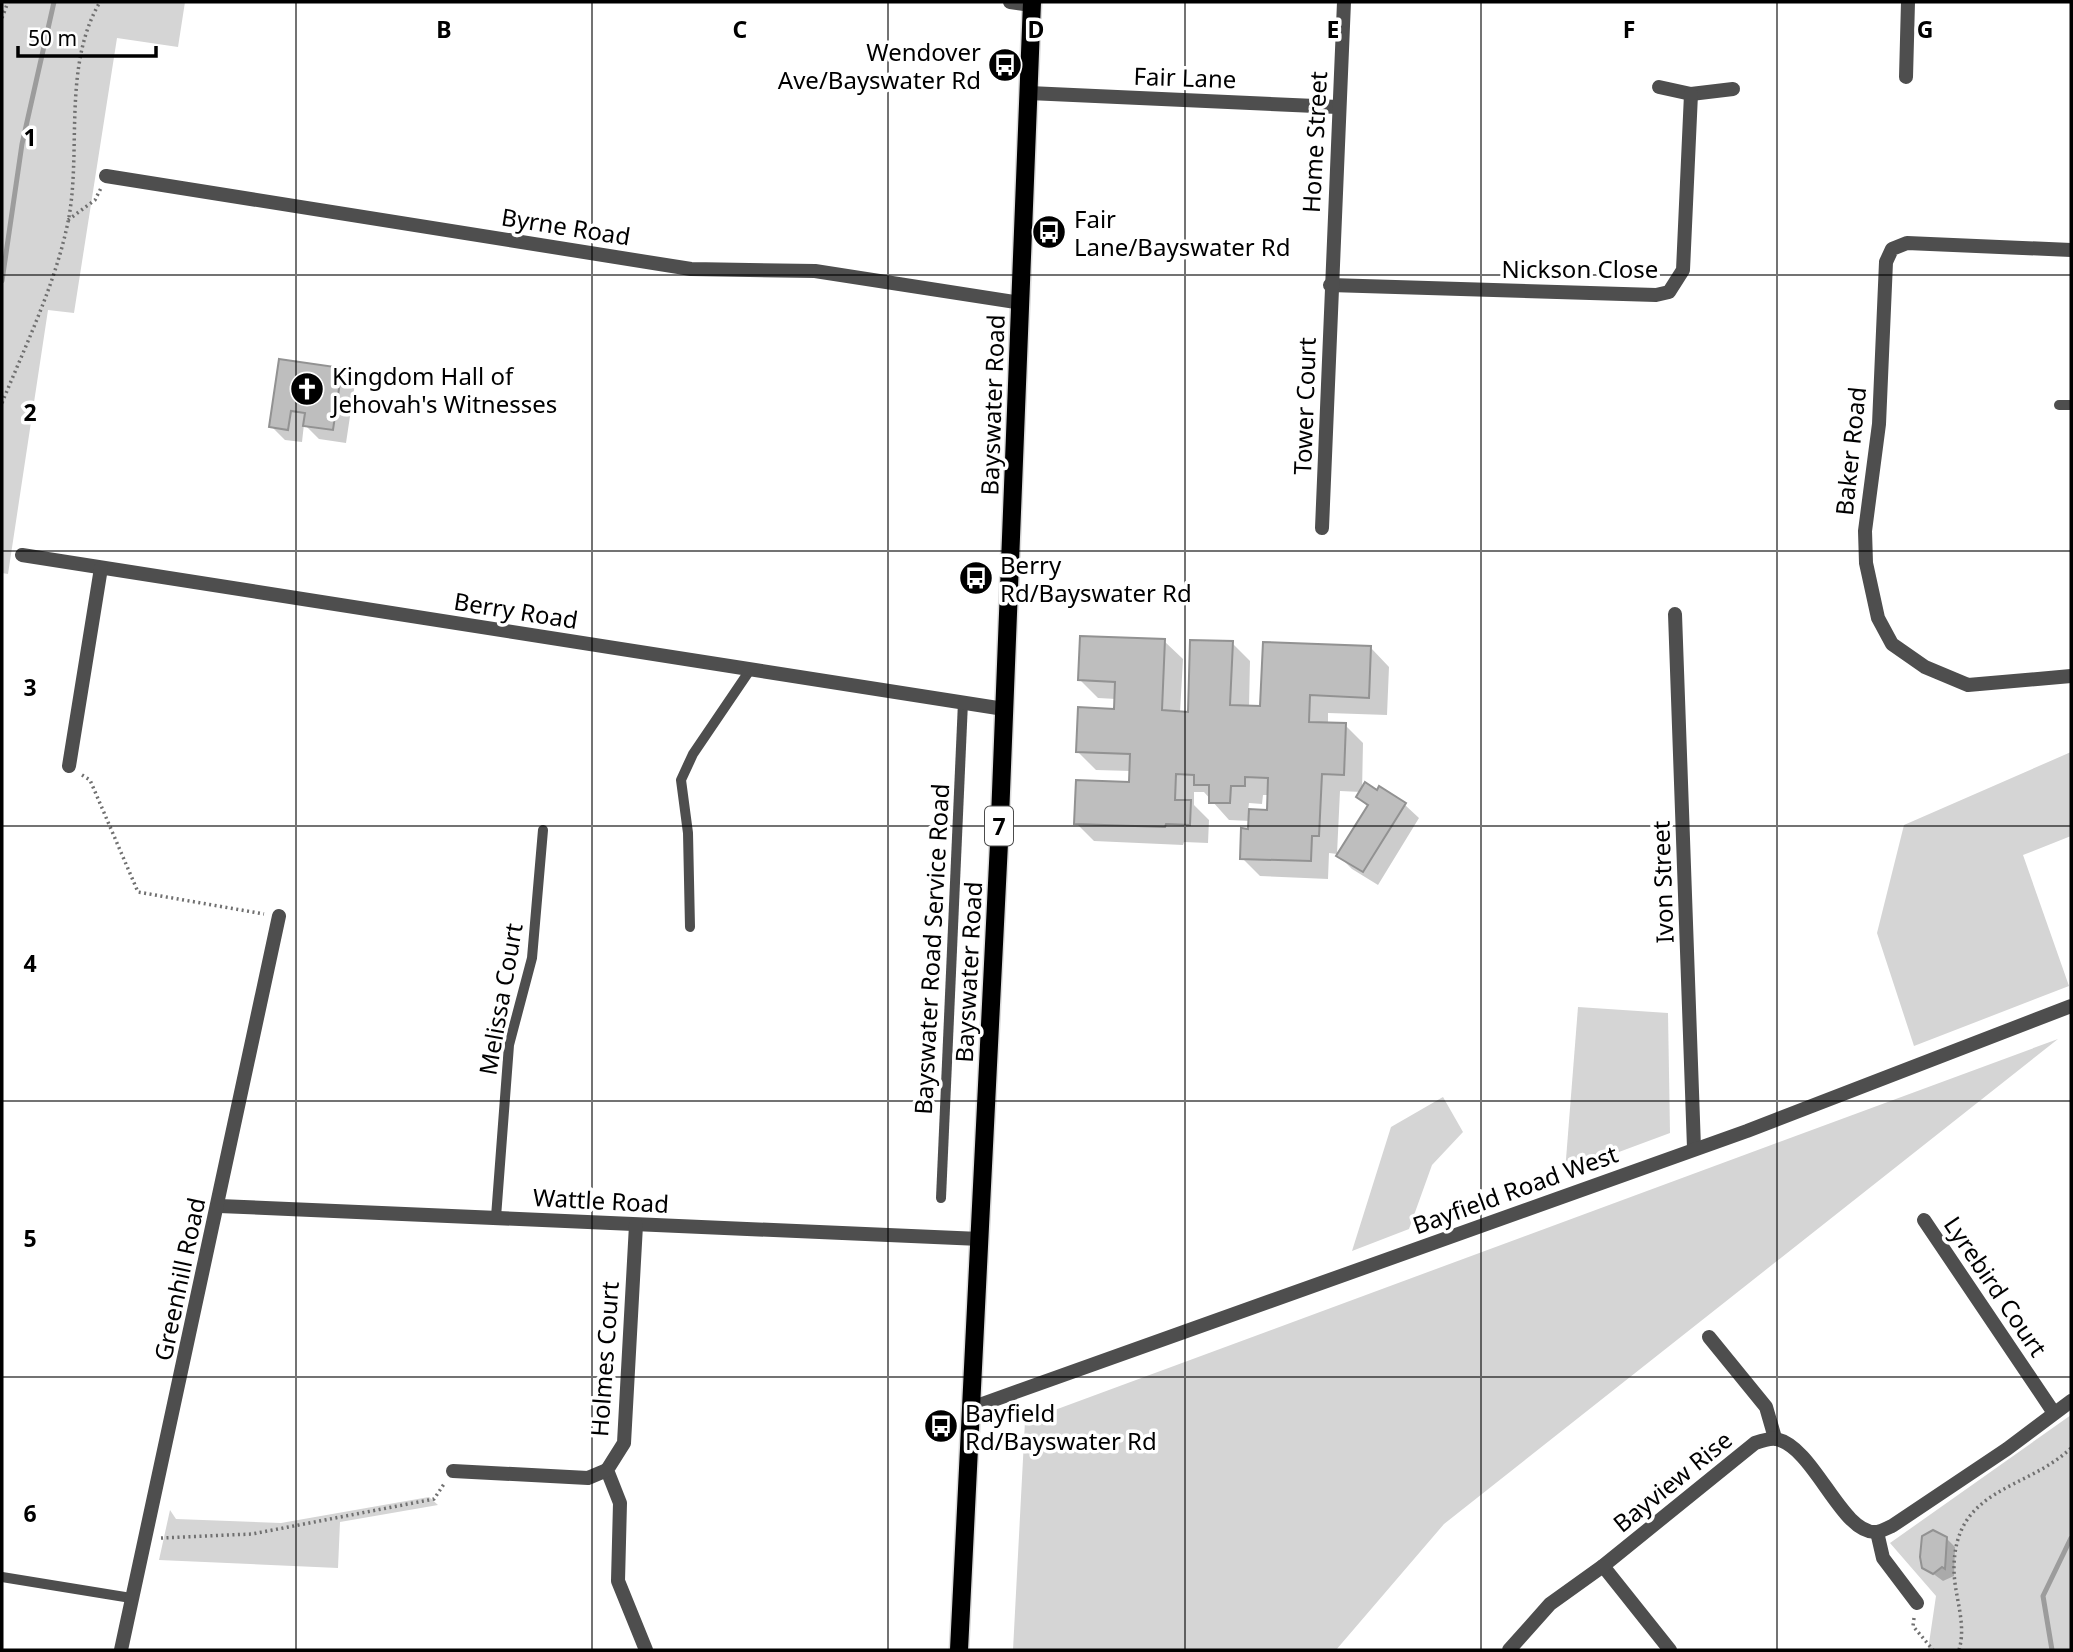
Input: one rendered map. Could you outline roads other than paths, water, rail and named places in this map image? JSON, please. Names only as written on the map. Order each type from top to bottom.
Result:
[{"type":"main road","name":"Bayswater Road","points":[[959,1650],[1004,709],[1032,3]]},
{"type":"street","points":[[1010,2],[1032,3]]},
{"type":"street","name":"Home Street","points":[[1330,285],[1343,2]]},
{"type":"street","points":[[1906,78],[1908,2]]},
{"type":"street","points":[[1660,87],[1691,94],[1733,89]]},
{"type":"street","name":"Fair Lane","points":[[1030,93],[1338,107]]},
{"type":"street","name":"Nickson Close","points":[[1330,285],[1656,296],[1669,292],[1683,270],[1691,94]]},
{"type":"street","name":"Byrne Road","points":[[106,176],[691,269],[815,271],[1021,303]]},
{"type":"street","name":"Baker Road","points":[[2071,250],[1908,243],[1892,249],[1886,262],[1879,424],[1865,531],[1871,595],[1878,618],[1892,644],[1925,667],[1968,685],[2071,676]]},
{"type":"street","name":"Tower Court","points":[[1322,528],[1330,285]]},
{"type":"street","name":"Berry Road","points":[[22,555],[1004,709]]},
{"type":"street","points":[[69,766],[101,568]]},
{"type":"street","name":"Ivon Street","points":[[1675,614],[1694,1148]]},
{"type":"street","name":"Greenhill Road","points":[[121,1650],[219,1206],[279,916]]},
{"type":"street","name":"Bayfield Road West","points":[[971,1408],[1694,1148],[2071,1006]]},
{"type":"street","name":"Wattle Road","points":[[219,1206],[980,1239]]},
{"type":"street","name":"Lyrebird Court","points":[[1924,1220],[2054,1413]]},
{"type":"street","name":"Holmes Court","points":[[636,1225],[624,1443],[607,1470],[620,1503],[618,1581],[646,1650]]},
{"type":"street","points":[[1709,1337],[1766,1407],[1775,1438],[1797,1450],[1852,1520],[1867,1530],[1877,1532],[1892,1526],[2007,1449],[2071,1401]]},
{"type":"street","name":"Bayview Rise","points":[[1508,1650],[1550,1604],[1603,1566],[1755,1443],[1775,1438]]},
{"type":"street","points":[[453,1471],[588,1478],[607,1470]]},
{"type":"street","points":[[1877,1532],[1883,1558],[1917,1603]]},
{"type":"street","points":[[1603,1566],[1670,1650]]},
{"type":"lane","points":[[2059,404],[2071,405]]},
{"type":"lane","points":[[690,927],[688,833],[681,780],[693,754],[750,670]]},
{"type":"lane","name":"Bayswater Road Service Road","points":[[941,1198],[963,702]]},
{"type":"lane","name":"Melissa Court","points":[[496,1217],[509,1045],[532,958],[543,830]]},
{"type":"lane","points":[[2,1577],[131,1598]]},
{"type":"waterway","points":[[2,281],[22,144],[54,2]]},
{"type":"waterway","points":[[2052,1650],[2043,1596],[2071,1538]]},
{"type":"place","name":"Wendover Ave/Bayswater Rd","points":[[1005,65]]},
{"type":"place","name":"Fair Lane/Bayswater Rd","points":[[1049,232]]},
{"type":"place","name":"Kingdom Hall of Jehovah's Witnesses","points":[[307,389]]},
{"type":"place","name":"Berry Rd/Bayswater Rd","points":[[976,578]]},
{"type":"place","name":"Bayfield Rd/Bayswater Rd","points":[[941,1426]]}]
